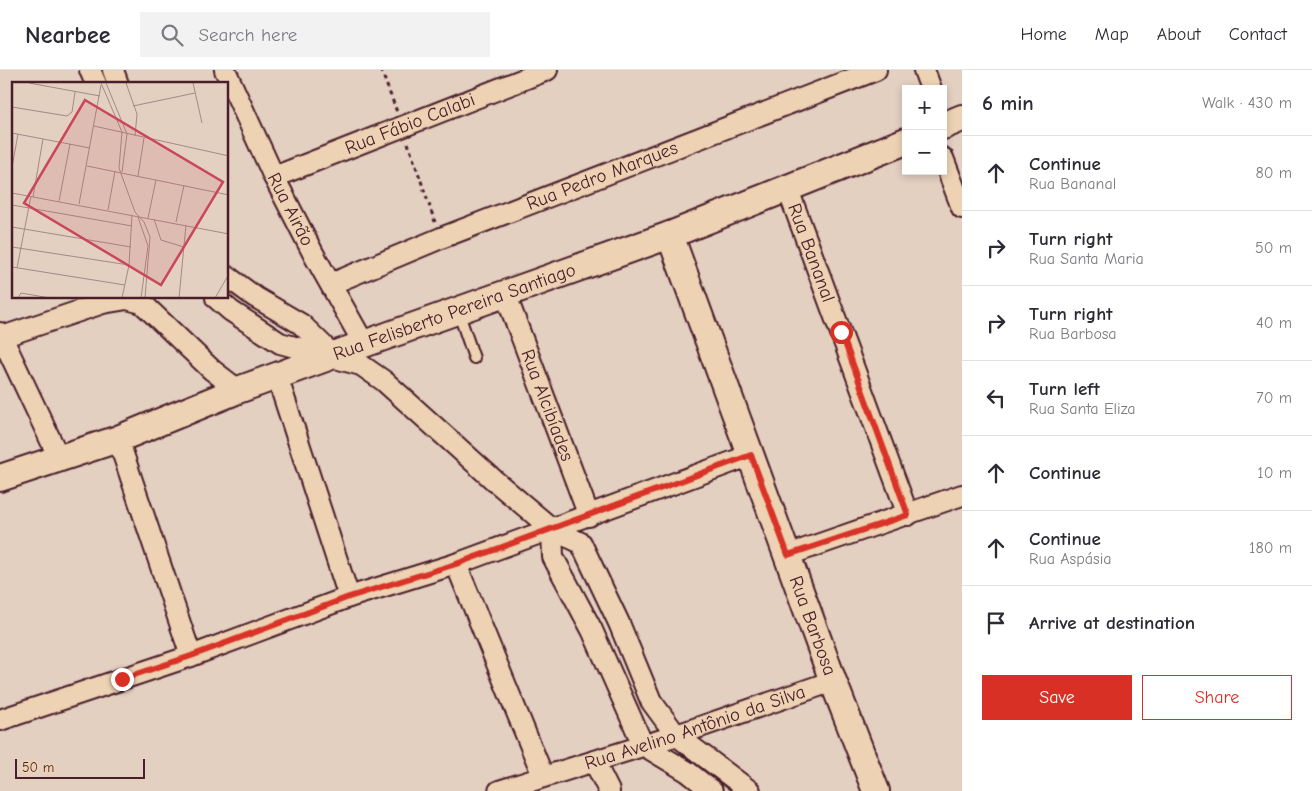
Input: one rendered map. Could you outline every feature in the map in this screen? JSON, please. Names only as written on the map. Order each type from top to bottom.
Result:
[{"type":"street","points":[[90,70],[95,82]]},
{"type":"street","points":[[113,70],[117,82]]},
{"type":"street","name":"Rua Fábio Calabi","points":[[274,177],[547,70]]},
{"type":"street","name":"Rua Pedro Marques","points":[[330,284],[441,238],[876,70]]},
{"type":"street","points":[[924,70],[930,85]]},
{"type":"street","name":"Rua Airão","points":[[228,71],[274,177],[364,344]]},
{"type":"street","name":"Rua Felisberto Pereira Santiago","points":[[0,478],[118,439],[238,390],[670,235],[902,143]]},
{"type":"street","points":[[947,169],[962,208]]},
{"type":"street","name":"Rua Bananal","points":[[787,187],[908,515]]},
{"type":"street","name":"Rua Barbosa","points":[[670,235],[833,681],[876,791]]},
{"type":"street","points":[[229,278],[255,297],[301,324],[334,356]]},
{"type":"street","name":"Rua Alcibíades","points":[[506,293],[588,516]]},
{"type":"street","points":[[217,299],[231,311],[280,343],[334,356],[361,365],[384,381],[494,481],[552,529],[581,543],[619,623],[651,701],[676,735],[750,791]]},
{"type":"street","points":[[59,458],[1,335],[103,303],[127,300],[142,303],[212,370],[238,390]]},
{"type":"street","points":[[277,376],[349,597]]},
{"type":"street","points":[[118,439],[191,656]]},
{"type":"street","points":[[0,720],[191,656],[349,597],[456,564],[751,455]]},
{"type":"street","points":[[788,555],[962,495]]},
{"type":"street","points":[[552,529],[553,556],[592,630],[643,745],[688,772],[712,791]]},
{"type":"street","points":[[456,564],[543,776]]},
{"type":"street","name":"Rua Avelino Antônio da Silva","points":[[499,791],[676,735],[833,681]]},
{"type":"street","points":[[594,761],[609,791]]},
{"type":"lane","points":[[458,311],[474,358]]},
{"type":"path","points":[[381,70],[403,127],[441,238]]},
{"type":"route","points":[[122,679],[191,656],[349,597],[456,564],[751,455],[788,555],[908,515],[841,332]]}]
